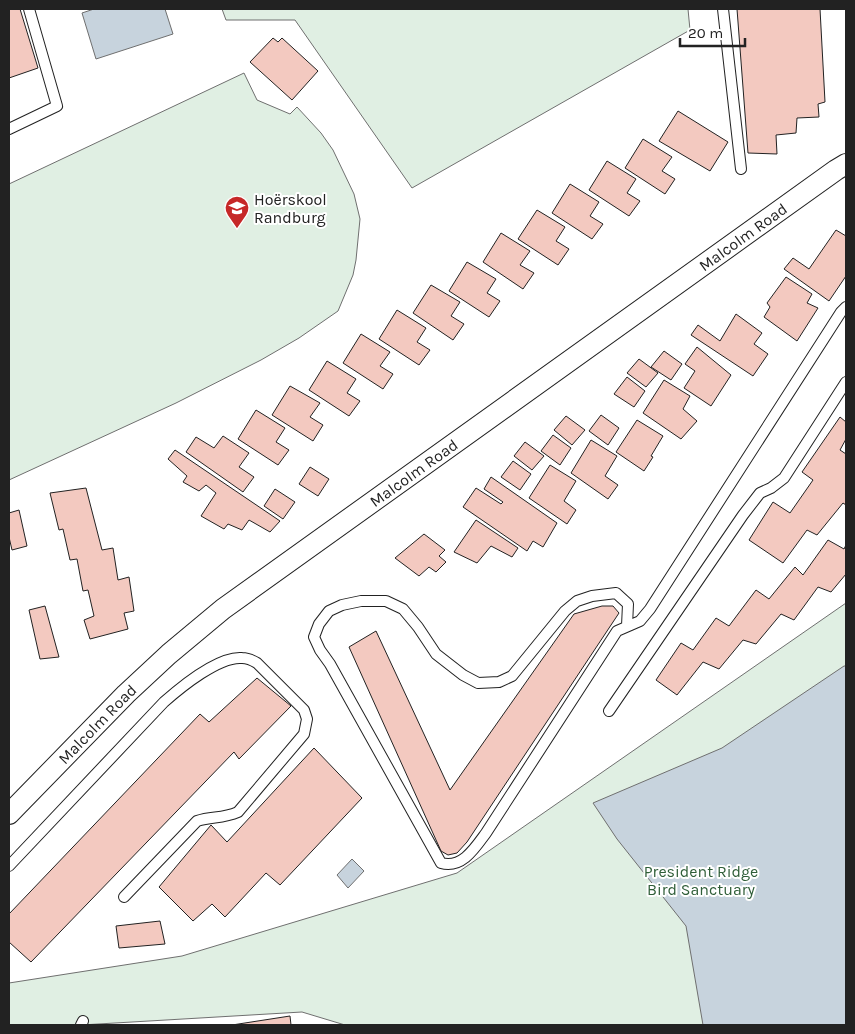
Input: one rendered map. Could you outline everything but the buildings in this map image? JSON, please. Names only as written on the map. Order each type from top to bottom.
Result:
[{"type":"street","name":"Malcolm Road","points":[[9,814],[126,694],[169,654],[223,609],[846,164]]},
{"type":"lane","points":[[9,129],[58,106],[28,9]]},
{"type":"lane","points":[[723,9],[741,169]]},
{"type":"lane","points":[[627,626],[628,604],[616,593],[592,596],[577,601],[565,611],[512,676],[499,682],[478,683],[463,675],[436,654],[418,627],[402,609],[386,601],[361,601],[328,611],[319,624],[314,637],[440,863],[448,865],[459,861],[471,853],[486,833],[617,631],[640,622],[650,609],[846,307]]},
{"type":"lane","points":[[609,711],[743,515],[760,493],[771,488],[784,478],[846,382]]},
{"type":"lane","points":[[9,866],[151,716],[182,687],[204,672],[229,660],[240,657],[250,659],[257,663],[304,710],[307,719],[304,734],[238,812],[227,817],[205,818],[196,821],[124,897]]},
{"type":"green space","points":[[222,9],[688,9],[690,30],[412,188],[295,20],[226,20]]},
{"type":"green space","points":[[244,73],[257,100],[290,114],[297,107],[321,133],[333,150],[354,194],[360,219],[356,260],[353,275],[338,311],[299,338],[261,360],[176,403],[9,480],[9,184]]},
{"type":"green space","name":"President Ridge Bird Sanctuary","points":[[846,603],[846,1025],[345,1025],[302,1012],[81,1025],[9,1025],[9,983],[182,956],[457,873]]},
{"type":"shaded area","points":[[94,9],[165,9],[173,34],[96,59],[82,13]]},
{"type":"shaded area","points":[[846,666],[846,1025],[703,1025],[686,926],[617,839],[593,803],[722,748]]},
{"type":"shaded area","points":[[352,859],[364,871],[348,888],[337,875]]},
{"type":"place","name":"Hoërskool Randburg","points":[[237,229]]}]
